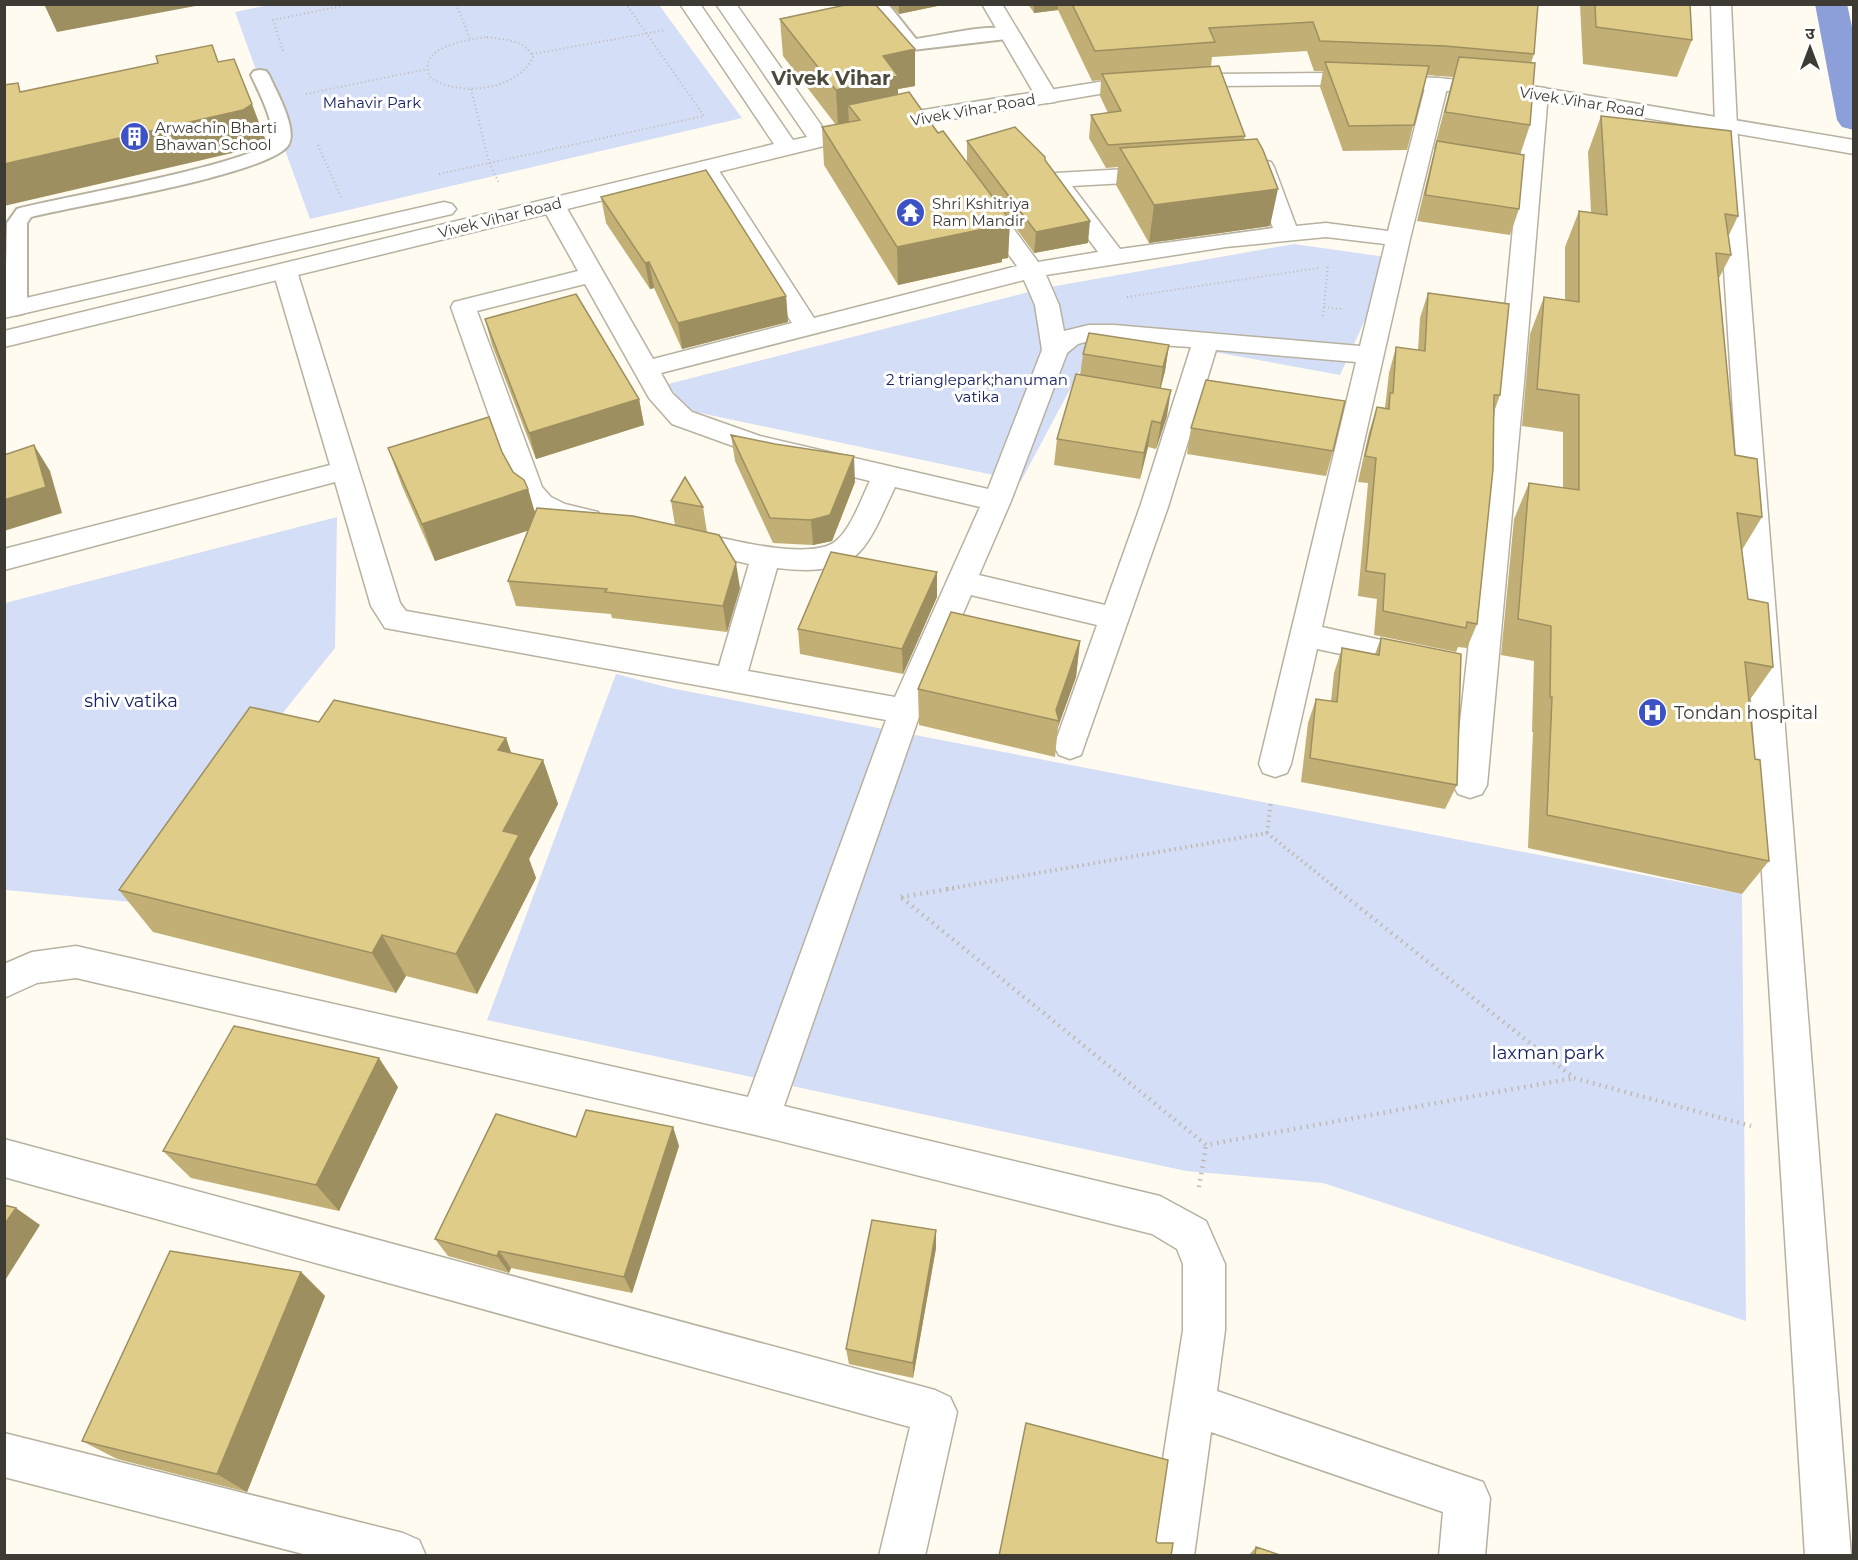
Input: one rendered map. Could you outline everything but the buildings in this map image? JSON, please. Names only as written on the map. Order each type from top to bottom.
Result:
[{"type":"street","points":[[690,4],[783,140]]},
{"type":"street","points":[[726,4],[815,133]]},
{"type":"street","points":[[992,4],[1042,90]]},
{"type":"street","points":[[1718,5],[1828,1556]]},
{"type":"street","name":"Vivek Vihar Road","points":[[815,133],[924,127],[1102,72],[1212,65],[1332,63],[1438,68],[1555,79],[1726,116],[1803,138],[1854,147]]},
{"type":"street","name":"Vivek Vihar Road","points":[[4,339],[285,271],[552,195],[815,133],[908,103],[1042,90],[1212,80],[1330,80],[1437,84],[1537,93],[1726,116],[1795,117],[1818,120]]},
{"type":"street","points":[[1275,764],[1398,238],[1430,157],[1437,84]]},
{"type":"street","points":[[1470,785],[1482,672],[1519,172],[1537,93]]},
{"type":"street","name":"Vivek Vihar Road","points":[[552,195],[706,168],[783,140]]},
{"type":"street","points":[[1229,169],[1263,167],[1287,234]]},
{"type":"street","points":[[706,168],[808,328]]},
{"type":"street","points":[[1114,257],[1056,180],[1183,172]]},
{"type":"street","points":[[760,1118],[905,711],[997,501],[1053,386],[1055,351],[1047,305],[1032,270],[968,182]]},
{"type":"street","name":"Vivek Vihar Road","points":[[10,309],[505,195]]},
{"type":"street","points":[[552,195],[645,369],[663,398],[682,418],[754,444],[997,501]]},
{"type":"street","points":[[645,369],[1032,270],[1226,240],[1326,230],[1398,238]]},
{"type":"street","points":[[285,271],[386,606],[396,620],[905,711]]},
{"type":"street","points":[[593,275],[463,307],[529,489],[536,501],[546,509],[616,525]]},
{"type":"street","points":[[1055,351],[1066,338],[1082,333],[1206,340],[1371,355]]},
{"type":"street","points":[[1070,746],[1154,507],[1174,406],[1206,340]]},
{"type":"street","points":[[4,560],[345,470]]},
{"type":"street","points":[[663,534],[766,556],[803,560],[830,556],[847,548],[887,475]]},
{"type":"street","points":[[730,680],[766,556]]},
{"type":"street","points":[[962,582],[1114,618]]},
{"type":"street","points":[[1305,635],[1482,672]]},
{"type":"street","points":[[4,982],[32,968],[76,962],[760,1118],[1161,1216],[1192,1235],[1204,1264],[1203,1330],[1171,1556]]},
{"type":"street","points":[[4,1158],[936,1412],[903,1556]]},
{"type":"street","points":[[1192,1404],[1467,1498],[1462,1556]]},
{"type":"street","points":[[4,1455],[404,1556]]},
{"type":"lane","points":[[879,4],[912,45],[973,36],[1009,34]]},
{"type":"lane","points":[[10,309],[17,224],[24,213],[84,197],[230,167],[263,156],[279,146],[282,137],[275,111],[260,75]]},
{"type":"path","points":[[283,53],[273,20],[352,4]]},
{"type":"path","points":[[456,4],[470,38]]},
{"type":"path","points":[[431,176],[704,116],[626,4]]},
{"type":"path","points":[[532,54],[648,33]]},
{"type":"path","points":[[487,36],[510,39],[527,47],[532,54],[532,62],[527,70],[517,78],[488,87],[471,89],[440,83],[430,77],[427,69],[428,61],[434,54],[456,42],[470,38],[487,36]]},
{"type":"path","points":[[297,96],[427,69]]},
{"type":"path","points":[[471,89],[489,162],[505,195]]},
{"type":"path","points":[[314,136],[340,197],[351,195]]},
{"type":"path","points":[[1119,298],[1328,266],[1324,307]]},
{"type":"path","points":[[1574,1078],[1206,1145],[902,897],[1267,833],[1574,1078],[1799,1138]]},
{"type":"green space","name":"Mahavir Park","points":[[273,4],[659,5],[742,118],[310,219],[235,12]]},
{"type":"green space","name":"2 trianglepark;hanuman vatika","points":[[1294,244],[1393,258],[1340,375],[1115,334],[1099,335],[1021,481],[686,410],[668,384],[1044,288]]},
{"type":"green space","name":"shiv vatika","points":[[337,517],[335,648],[131,902],[6,890],[5,892],[5,603]]},
{"type":"green space","name":"laxman park","points":[[616,674],[670,688],[1742,894],[1746,1321],[1323,1183],[1186,1171],[487,1020]]},
{"type":"waterway","points":[[1831,4],[1854,120]]},
{"type":"place","name":"Arwachin Bharti Bhawan School","points":[[134,137]]},
{"type":"place","name":"Shri Kshitriya Ram Mandir","points":[[911,213]]},
{"type":"place","name":"Tondan hospital","points":[[1653,713]]},
{"type":"district","name":"Vivek Vihar","points":[[831,78]]}]
